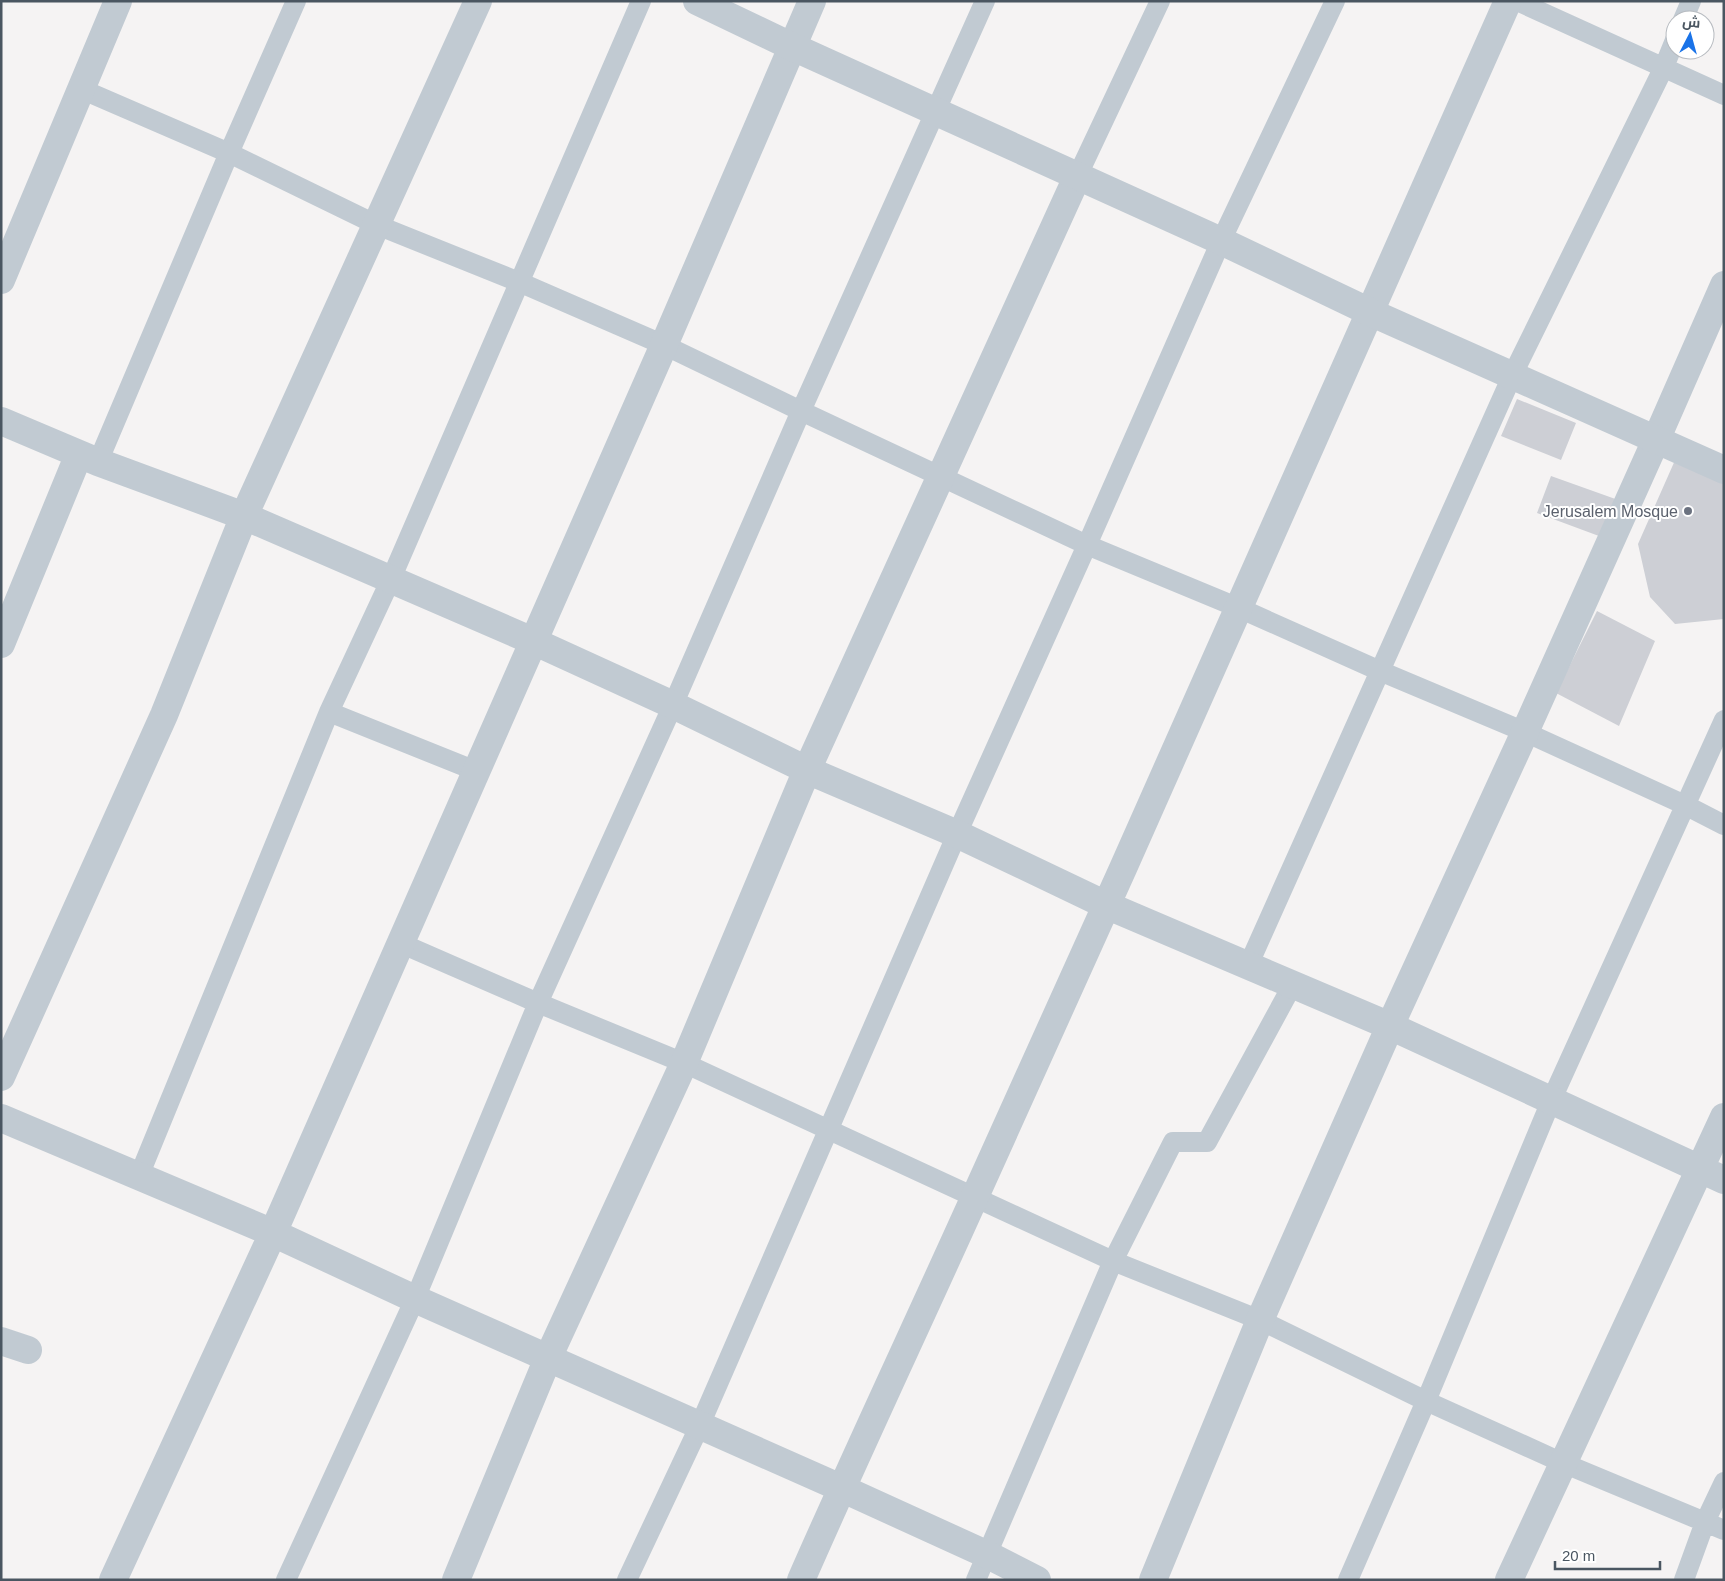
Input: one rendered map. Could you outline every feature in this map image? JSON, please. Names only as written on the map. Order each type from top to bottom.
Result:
[{"type":"street","points":[[1,280],[118,1]]},
{"type":"street","points":[[1,1077],[164,715],[244,516],[478,1]]},
{"type":"street","points":[[697,1],[934,112],[1221,241],[1372,313],[1724,470]]},
{"type":"street","points":[[113,1580],[273,1233],[664,345],[812,1]]},
{"type":"street","points":[[801,1580],[1372,313],[1508,1]]},
{"type":"street","points":[[456,1580],[548,1358],[684,1063],[807,770],[1077,177]]},
{"type":"street","points":[[1154,1580],[1260,1320],[1390,1026],[1525,732],[1724,285]]},
{"type":"street","points":[[1,421],[88,458],[244,516],[391,578],[673,705],[807,770],[957,834],[1106,905],[1390,1026],[1712,1174]]},
{"type":"street","points":[[1,644],[88,458]]},
{"type":"street","points":[[1509,1580],[1563,1463],[1712,1174],[1724,1117]]},
{"type":"street","points":[[1,1118],[273,1233],[415,1299],[842,1488],[988,1555],[1037,1580]]},
{"type":"street","points":[[1,1341],[28,1350]]},
{"type":"lane","points":[[88,458],[229,153],[296,1]]},
{"type":"lane","points":[[139,1176],[328,712],[391,578],[641,1]]},
{"type":"lane","points":[[286,1580],[415,1299],[538,1003],[673,705],[801,412],[985,1]]},
{"type":"lane","points":[[1077,177],[1160,1]]},
{"type":"lane","points":[[628,1580],[700,1425],[957,834],[1221,241],[1335,1]]},
{"type":"lane","points":[[1517,1],[1724,95]]},
{"type":"lane","points":[[1248,966],[1512,376],[1667,60]]},
{"type":"lane","points":[[81,89],[229,153],[377,224],[664,345],[801,412],[1087,545],[1239,608],[1380,671],[1525,732],[1685,805],[1724,825]]},
{"type":"lane","points":[[328,712],[476,771]]},
{"type":"lane","points":[[1348,1580],[1426,1401],[1551,1101],[1724,720]]},
{"type":"lane","points":[[400,943],[538,1003],[684,1063],[827,1131],[1113,1261],[1260,1320],[1426,1401],[1563,1463],[1724,1530]]},
{"type":"lane","points":[[976,1580],[1113,1261],[1173,1142],[1207,1142],[1293,984]]},
{"type":"lane","points":[[1684,1580],[1705,1522],[1724,1482]]},
{"type":"building","points":[[1517,399],[1576,423],[1561,460],[1501,436]]},
{"type":"building","name":"Jerusalem Mosque","points":[[1676,458],[1724,479],[1724,619],[1675,624],[1650,597],[1638,544]]},
{"type":"building","points":[[1551,476],[1621,501],[1607,539],[1537,513]]},
{"type":"building","points":[[1597,611],[1655,641],[1619,726],[1556,693]]},
{"type":"place","name":"Jerusalem Mosque","points":[[1688,511]]}]
